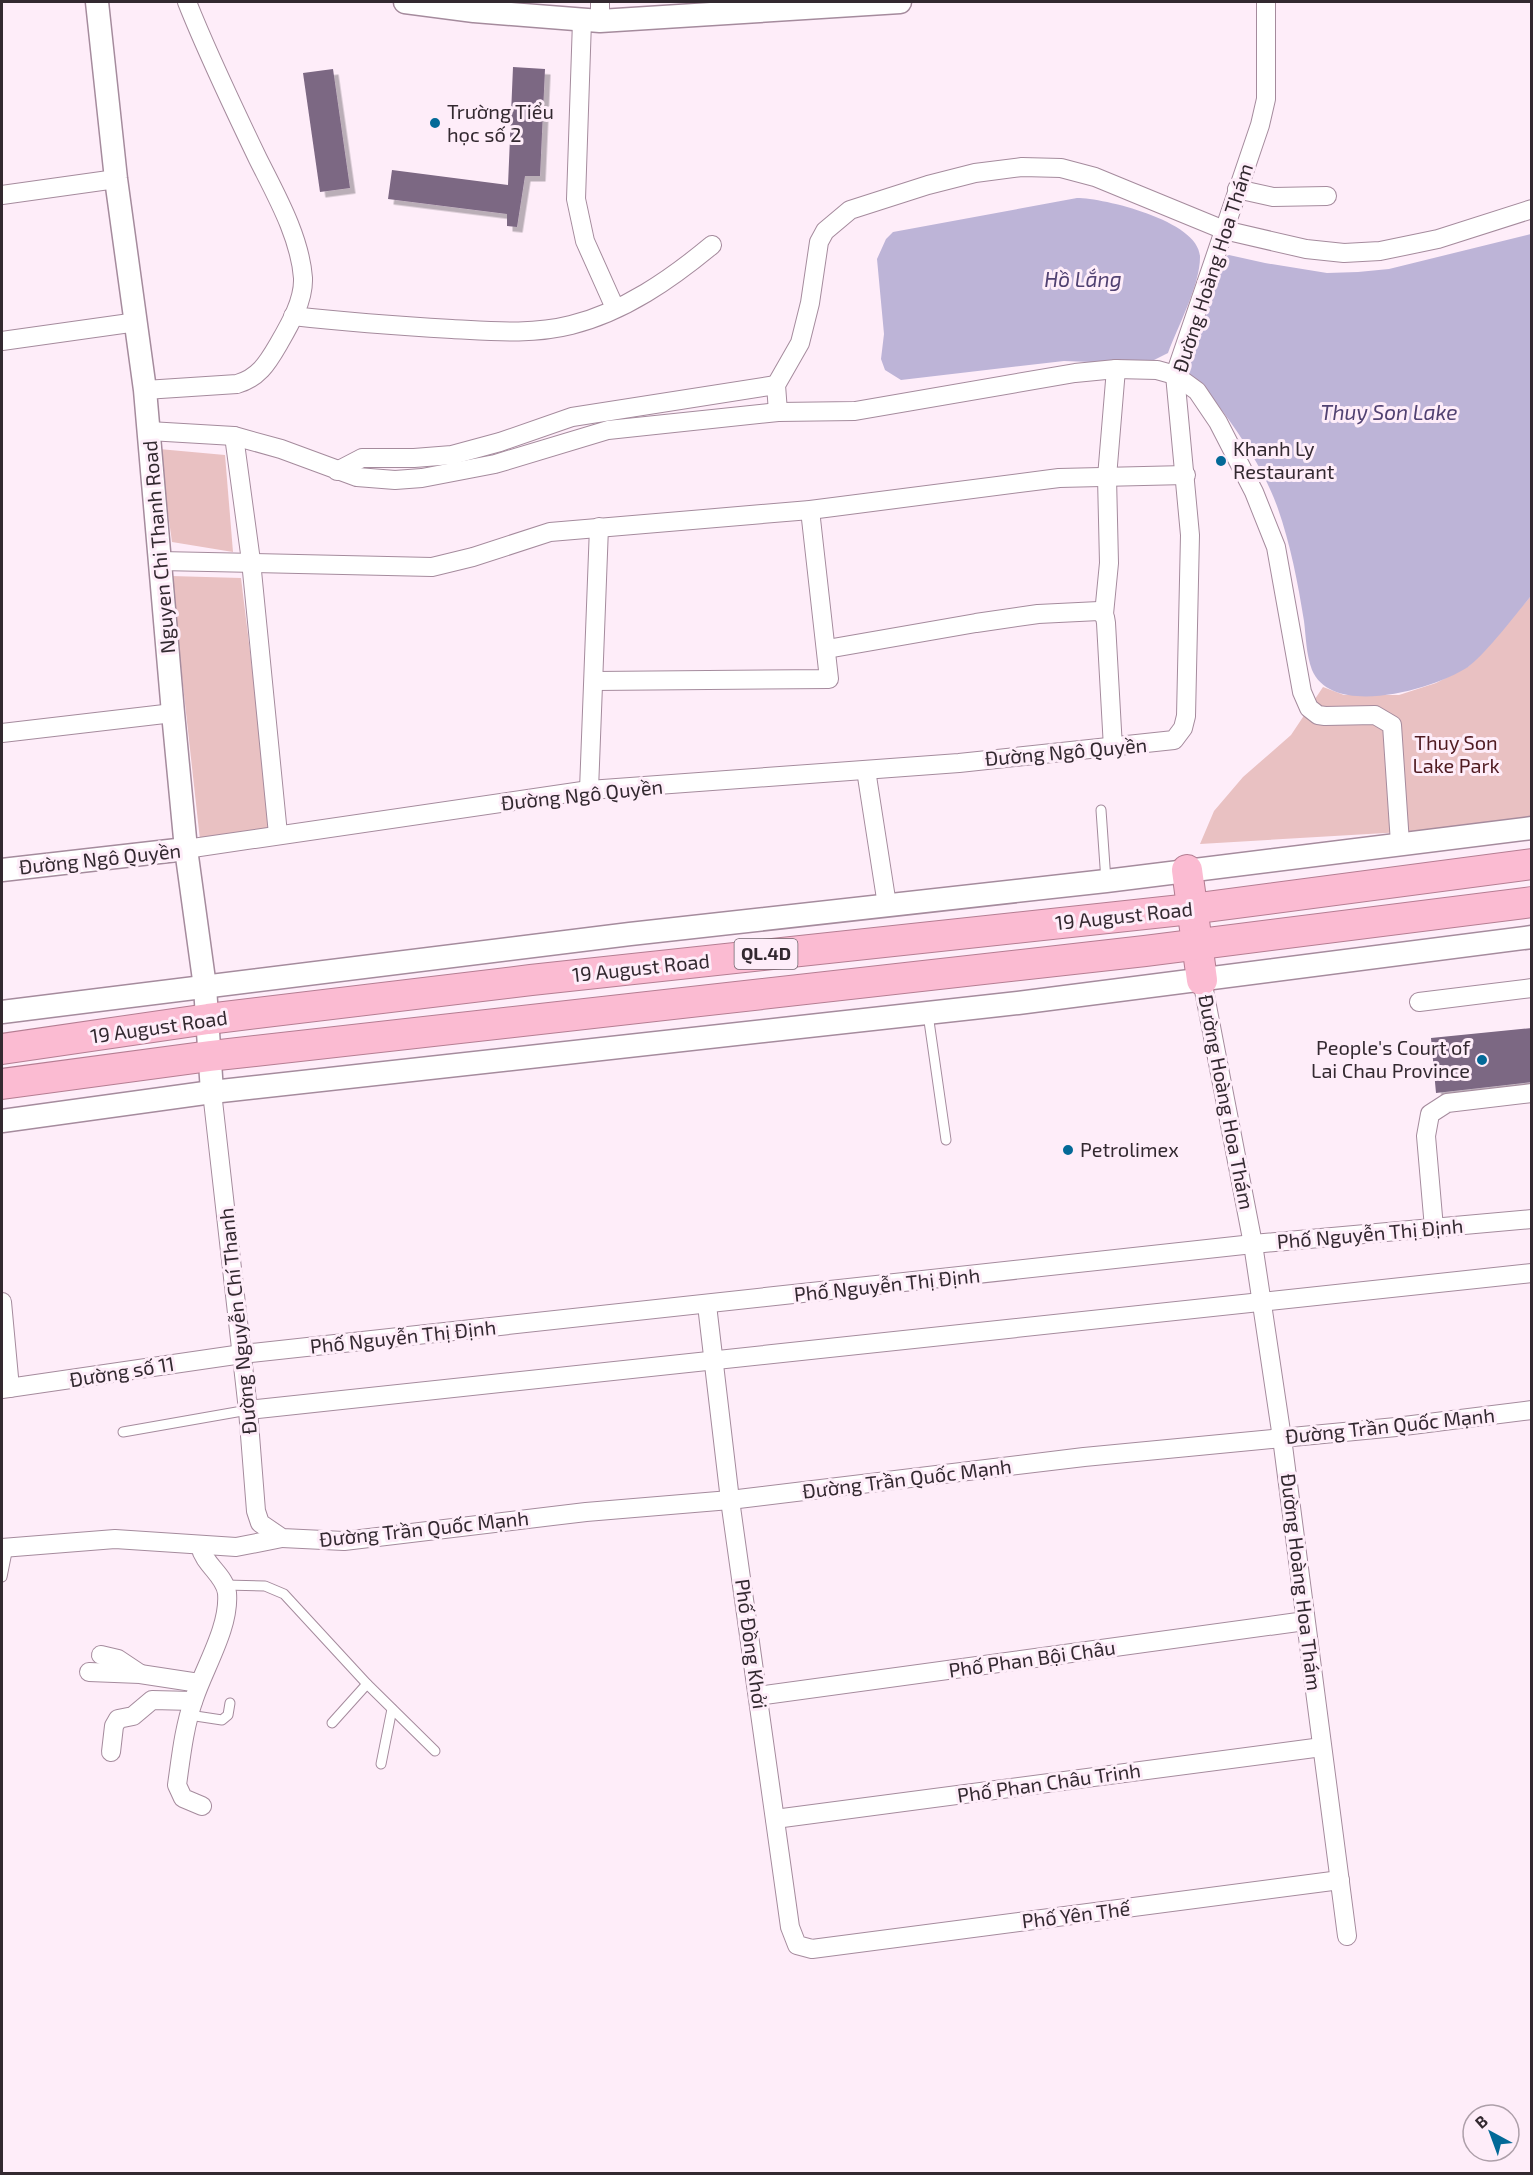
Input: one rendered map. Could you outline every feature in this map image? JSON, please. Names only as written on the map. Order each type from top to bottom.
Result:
[{"type":"highway","name":"19 August Road","points":[[2,1048],[208,1019],[531,980],[1191,909],[1532,864]]},
{"type":"highway","points":[[1187,870],[1202,980]]},
{"type":"highway","name":"19 August Road","points":[[2,1084],[210,1056],[841,987],[1532,902]]},
{"type":"street","name":"Nguyen Chi Thanh Road","points":[[97,2],[116,179],[145,390],[186,849],[205,987],[212,1092]]},
{"type":"street","points":[[145,390],[237,384],[249,381],[260,373],[269,361],[302,294],[303,279],[295,244],[272,186],[204,45],[187,2]]},
{"type":"street","points":[[405,2],[594,14],[900,2]]},
{"type":"street","name":"Đường Hoàng Hoa Thám","points":[[1165,743],[1179,736],[1186,716],[1190,535],[1175,375],[1260,125],[1266,99],[1266,2]]},
{"type":"street","points":[[594,14],[576,199],[585,241],[615,308]]},
{"type":"street","points":[[777,412],[776,385],[800,343],[810,303],[819,242],[836,219],[866,204],[975,173],[1042,166],[1076,171],[1224,230],[1306,249],[1362,252],[1438,238],[1532,209]]},
{"type":"street","points":[[2,195],[116,179]]},
{"type":"street","points":[[1237,189],[1273,197],[1327,196]]},
{"type":"street","points":[[293,316],[387,325],[520,331],[571,325],[615,308],[666,281],[712,244]]},
{"type":"street","points":[[2,341],[136,322]]},
{"type":"street","points":[[1113,748],[1104,614],[1109,563],[1107,477],[1116,369]]},
{"type":"street","points":[[149,431],[234,436],[281,449],[337,471],[376,480],[422,478],[495,464],[608,430],[777,412],[855,411],[1075,373],[1116,369],[1157,370],[1175,375],[1197,391],[1213,415],[1264,512],[1276,546],[1297,674],[1309,708],[1318,715],[1326,716],[1375,715],[1392,725],[1400,843]]},
{"type":"street","points":[[337,471],[362,458],[452,455],[501,442],[572,417],[776,385]]},
{"type":"street","points":[[234,436],[251,561],[278,834]]},
{"type":"street","points":[[160,561],[251,561],[432,567],[473,557],[550,532],[599,526],[810,510],[1019,482],[1107,477],[1186,476]]},
{"type":"street","points":[[595,681],[830,680],[810,510]]},
{"type":"street","points":[[589,790],[595,681],[599,526]]},
{"type":"street","points":[[827,649],[916,632],[1038,614],[1095,610],[1104,614]]},
{"type":"street","points":[[2,733],[173,713]]},
{"type":"street","name":"Đường Ngô Quyền","points":[[2,870],[186,849],[589,790],[866,770],[1165,743]]},
{"type":"street","points":[[866,770],[887,905]]},
{"type":"street","name":"19 August Road","points":[[2,1012],[630,934],[1106,880],[1532,828]]},
{"type":"street","points":[[2,1121],[212,1092],[1202,980],[1532,937]]},
{"type":"street","name":"Đường Hoàng Hoa Thám","points":[[1202,980],[1253,1244],[1282,1438],[1347,1936]]},
{"type":"street","points":[[1419,1002],[1532,988]]},
{"type":"street","name":"Đường Nguyễn Chí Thanh","points":[[212,1092],[248,1410],[256,1511],[260,1523],[282,1538]]},
{"type":"street","points":[[1434,1228],[1426,1136],[1430,1114],[1447,1103],[1532,1093]]},
{"type":"street","name":"Phố Nguyễn Thị Định","points":[[242,1354],[1253,1244],[1532,1219]]},
{"type":"street","points":[[248,1410],[713,1362],[1260,1300],[1532,1273]]},
{"type":"street","points":[[2,1302],[6,1389]]},
{"type":"street","name":"Phố Đồng Khởi","points":[[707,1305],[730,1500],[790,1927],[797,1945],[812,1948]]},
{"type":"street","name":"Đường số 11","points":[[6,1389],[242,1354]]},
{"type":"street","name":"Đường Trần Quốc Mạnh","points":[[5,1547],[116,1539],[236,1547],[282,1538],[344,1541],[586,1512],[730,1500],[1084,1457],[1532,1410]]},
{"type":"street","points":[[200,1546],[204,1558],[225,1585],[227,1596],[213,1652],[191,1708],[177,1785],[183,1798],[202,1806]]},
{"type":"street","name":"Phố Phan Bội Châu","points":[[758,1696],[1305,1621]]},
{"type":"street","points":[[101,1655],[118,1659],[140,1674]]},
{"type":"street","points":[[88,1672],[140,1674],[200,1683]]},
{"type":"street","points":[[111,1752],[114,1726],[118,1719],[133,1716],[152,1700],[191,1708]]},
{"type":"street","name":"Phố Phan Châu Trinh","points":[[775,1819],[1322,1747]]},
{"type":"street","name":"Phố Yên Thế","points":[[812,1948],[1340,1880]]},
{"type":"lane","points":[[1101,810],[1106,880]]},
{"type":"lane","points":[[927,1012],[946,1140]]},
{"type":"lane","points":[[123,1432],[248,1410]]},
{"type":"lane","points":[[2,1577],[5,1547]]},
{"type":"lane","points":[[225,1585],[265,1586],[284,1594],[367,1684],[435,1751]]},
{"type":"lane","points":[[333,1723],[367,1684]]},
{"type":"lane","points":[[191,1708],[222,1720],[228,1715],[230,1703]]},
{"type":"lane","points":[[381,1764],[392,1709]]},
{"type":"green space","points":[[159,449],[225,455],[233,552],[172,542]]},
{"type":"green space","points":[[171,576],[241,578],[272,831],[200,840]]},
{"type":"green space","name":"Thuy Son Lake Park","points":[[1531,596],[1531,819],[1471,828],[1200,844],[1214,811],[1243,777],[1291,735],[1323,687],[1344,695],[1399,695],[1436,683],[1469,666]]},
{"type":"water","name":"Hồ Lắng","points":[[1077,198],[1108,202],[1149,214],[1185,233],[1196,244],[1200,257],[1196,280],[1168,353],[1146,364],[1064,361],[901,380],[885,370],[881,359],[884,334],[877,259],[886,239],[893,232]]},
{"type":"water","name":"Thuy Son Lake","points":[[1531,234],[1531,596],[1500,634],[1468,667],[1432,684],[1409,691],[1362,696],[1340,693],[1323,685],[1312,670],[1290,548],[1277,506],[1266,481],[1246,445],[1223,412],[1199,385],[1189,378],[1184,369],[1218,259],[1229,255],[1327,273],[1358,272],[1389,269]]},
{"type":"building","points":[[513,67],[545,69],[540,176],[525,176],[517,227],[507,226],[507,214],[388,199],[392,170],[508,185]]},
{"type":"building","points":[[333,69],[350,188],[320,192],[303,73]]},
{"type":"building","name":"People's Court of Lai Chau Province","points":[[1532,1028],[1532,1082],[1436,1093],[1431,1038]]},
{"type":"place","name":"Trường Tiểu học số 2","points":[[435,123]]},
{"type":"place","name":"Khanh Ly Restaurant","points":[[1221,461]]},
{"type":"place","name":"People's Court of Lai Chau Province","points":[[1482,1060]]},
{"type":"place","name":"Petrolimex","points":[[1068,1150]]}]
